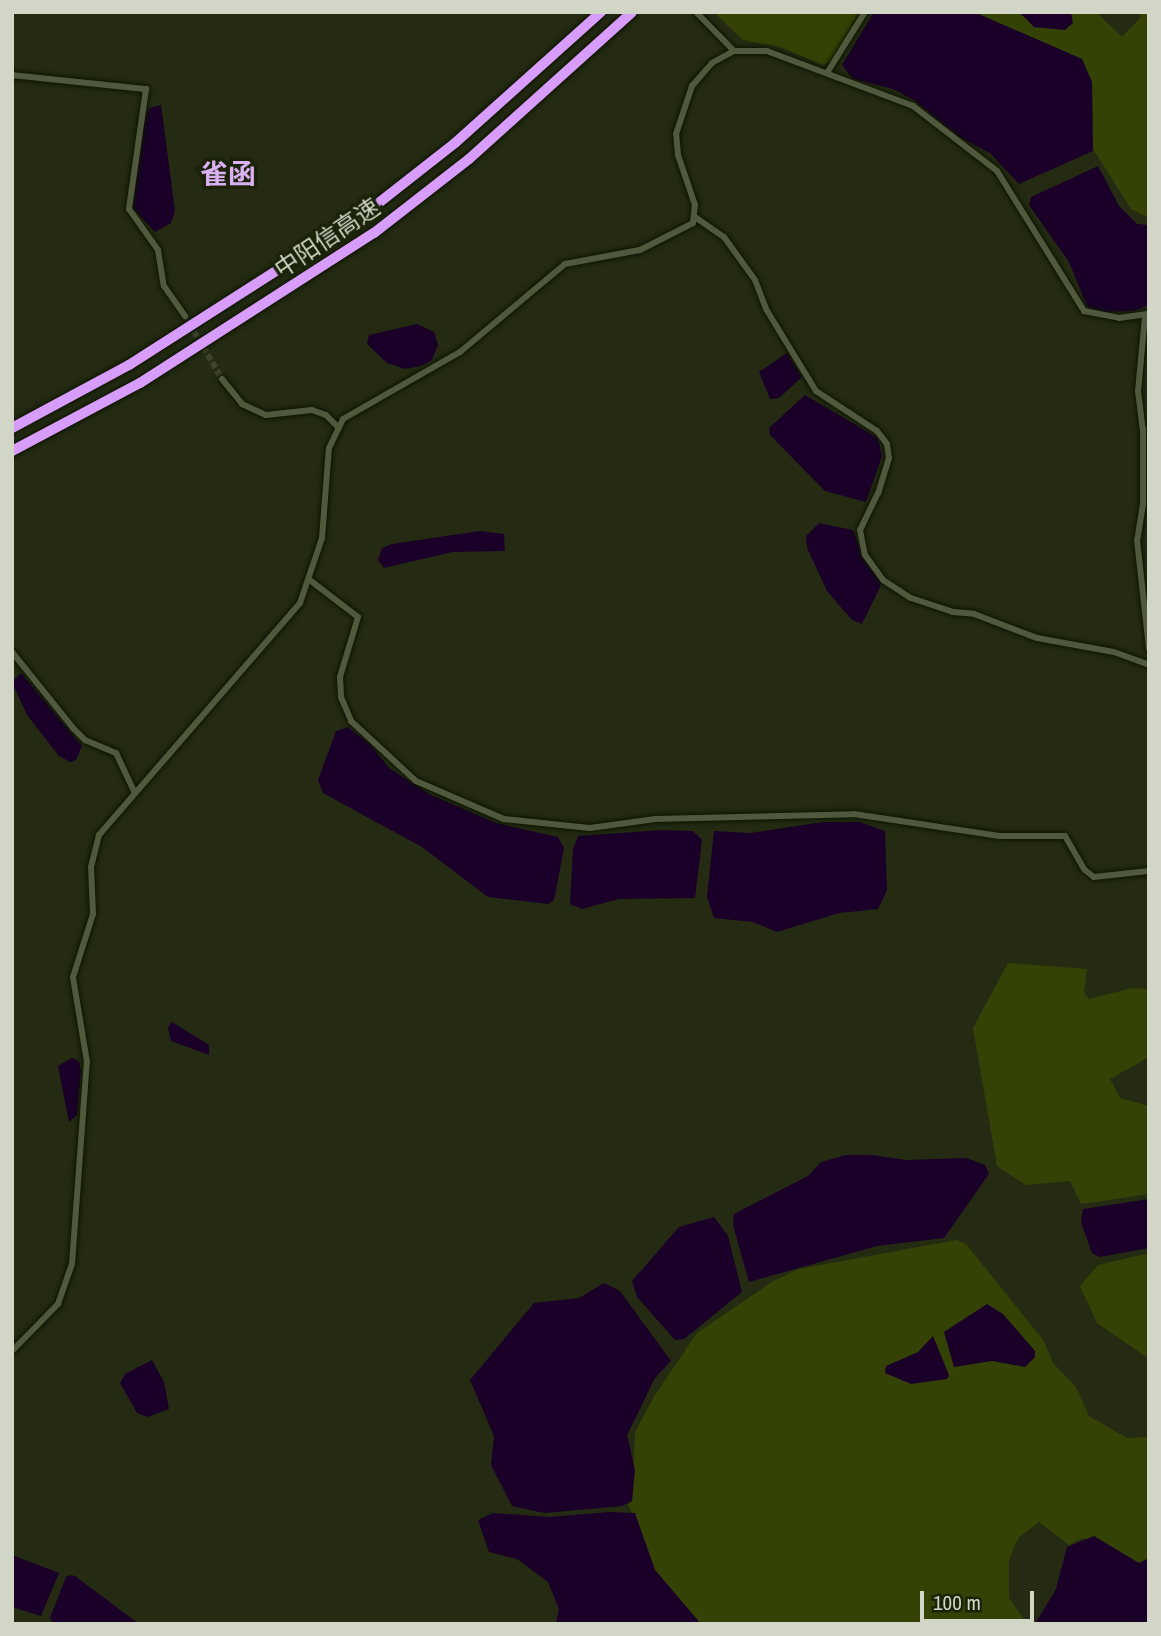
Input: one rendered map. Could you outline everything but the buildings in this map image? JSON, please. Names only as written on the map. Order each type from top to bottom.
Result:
[{"type":"highway","name":"中阳信高速","points":[[12,428],[176,337],[362,216],[455,143],[601,12]]},
{"type":"highway","name":"中阳信高速","points":[[12,451],[140,383],[374,233],[469,159],[632,12]]},
{"type":"street","points":[[696,12],[734,51]]},
{"type":"street","points":[[827,73],[865,12]]},
{"type":"street","points":[[1149,648],[1137,540],[1143,504],[1143,429],[1138,391],[1147,315],[1119,318],[1084,311],[1026,212],[991,165],[913,106],[767,51],[734,51],[696,80],[679,118],[676,146],[695,217],[724,236],[755,280],[766,309],[816,391],[877,431],[887,444],[889,458],[878,493],[860,530],[865,555],[883,580],[911,598],[974,614],[1037,638],[1114,652],[1149,665]]},
{"type":"street","points":[[12,75],[146,89],[130,209],[156,246],[164,285],[185,316]]},
{"type":"street","points":[[12,1351],[58,1304],[72,1264],[87,1070],[73,977],[93,914],[94,847],[104,827],[134,791],[285,622],[311,581],[322,538],[329,448],[343,419],[460,352],[565,264],[640,250],[684,230],[695,217]]},
{"type":"street","points":[[222,379],[242,404],[266,415],[312,410],[326,415],[338,428]]},
{"type":"street","points":[[311,581],[358,617],[340,677],[341,697],[351,721],[416,781],[504,819],[590,828],[655,819],[854,814],[999,836],[1065,835],[1085,870],[1094,877],[1149,871]]},
{"type":"street","points":[[12,652],[85,740],[116,753],[134,791]]},
{"type":"street","points":[[12,670],[23,665]]},
{"type":"green space","points":[[714,12],[860,12],[831,61],[823,65],[780,47],[743,40]]},
{"type":"green space","points":[[974,12],[1021,12],[1034,27],[1062,30],[1071,12],[1096,12],[1122,37],[1141,17],[1137,12],[1149,12],[1149,218],[1131,209],[1093,149],[1092,82],[1082,59]]},
{"type":"green space","points":[[1008,963],[1087,969],[1084,992],[1089,999],[1132,988],[1149,989],[1149,1057],[1110,1079],[1120,1098],[1149,1106],[1149,1194],[1081,1204],[1070,1181],[1026,1185],[997,1166],[973,1028]]},
{"type":"green space","points":[[956,1240],[966,1244],[1043,1340],[1053,1363],[1076,1387],[1089,1416],[1127,1438],[1149,1437],[1149,1558],[1139,1563],[1083,1538],[1069,1545],[1039,1522],[1018,1538],[1009,1560],[1009,1598],[1028,1624],[701,1624],[655,1570],[628,1504],[632,1501],[635,1432],[655,1395],[697,1333],[773,1281],[799,1269]]},
{"type":"green space","points":[[1149,1253],[1149,1359],[1097,1323],[1080,1286],[1098,1265]]},
{"type":"shaded area","points":[[874,12],[974,12],[1082,59],[1092,82],[1093,151],[1019,184],[990,153],[959,137],[914,100],[893,89],[853,79],[842,65]]},
{"type":"shaded area","points":[[1071,12],[1073,23],[1065,30],[1034,27],[1021,14]]},
{"type":"shaded area","points":[[161,105],[175,211],[171,223],[155,232],[133,208],[145,115],[150,108]]},
{"type":"shaded area","points":[[1098,166],[1119,206],[1137,224],[1149,225],[1149,305],[1134,311],[1102,312],[1087,306],[1069,262],[1029,205],[1031,197]]},
{"type":"shaded area","points":[[417,324],[434,332],[438,345],[432,360],[421,366],[405,369],[387,363],[367,344],[369,335]]},
{"type":"shaded area","points":[[787,353],[802,377],[779,398],[770,399],[759,372]]},
{"type":"shaded area","points":[[805,395],[878,438],[882,456],[866,502],[825,491],[770,435],[769,428]]},
{"type":"shaded area","points":[[819,523],[853,530],[861,553],[882,583],[862,624],[852,620],[827,591],[807,548],[806,536]]},
{"type":"shaded area","points":[[480,531],[504,534],[505,551],[452,552],[384,568],[378,560],[382,548],[392,544]]},
{"type":"shaded area","points":[[21,673],[82,746],[76,760],[70,762],[59,756],[27,715],[12,682]]},
{"type":"shaded area","points":[[348,727],[370,744],[389,768],[431,795],[496,823],[558,837],[564,848],[554,900],[548,904],[488,897],[422,847],[323,793],[318,780],[336,731]]},
{"type":"shaded area","points":[[823,822],[860,822],[885,831],[887,890],[878,909],[839,913],[777,932],[753,922],[714,918],[707,897],[714,831],[750,833]]},
{"type":"shaded area","points":[[662,830],[693,831],[702,840],[695,898],[619,899],[582,909],[570,904],[573,849],[578,836]]},
{"type":"shaded area","points":[[172,1022],[209,1045],[209,1055],[171,1041],[168,1028]]},
{"type":"shaded area","points":[[72,1058],[79,1061],[81,1072],[77,1115],[69,1122],[58,1066]]},
{"type":"shaded area","points":[[846,1155],[872,1155],[906,1160],[966,1158],[985,1165],[989,1174],[944,1238],[877,1246],[749,1282],[733,1225],[734,1214],[808,1176],[821,1162]]},
{"type":"shaded area","points":[[1149,1199],[1149,1248],[1100,1257],[1092,1253],[1081,1222],[1083,1209]]},
{"type":"shaded area","points":[[714,1217],[728,1236],[742,1292],[684,1339],[675,1340],[637,1297],[632,1281],[679,1227]]},
{"type":"shaded area","points":[[604,1283],[620,1291],[671,1361],[655,1378],[627,1435],[635,1470],[632,1501],[622,1506],[544,1513],[512,1506],[491,1465],[494,1436],[470,1380],[534,1303],[579,1298]]},
{"type":"shaded area","points":[[987,1304],[1003,1314],[1035,1351],[1035,1357],[1025,1367],[992,1361],[954,1367],[944,1332]]},
{"type":"shaded area","points":[[933,1336],[949,1375],[947,1379],[911,1384],[885,1373],[886,1366],[918,1352]]},
{"type":"shaded area","points":[[152,1360],[164,1382],[169,1409],[147,1417],[137,1413],[120,1383],[125,1374]]},
{"type":"shaded area","points":[[610,1512],[635,1513],[655,1570],[701,1624],[556,1624],[559,1609],[548,1582],[517,1559],[489,1552],[478,1520],[493,1513],[549,1517]]},
{"type":"shaded area","points":[[1094,1536],[1139,1563],[1149,1558],[1149,1624],[1035,1624],[1056,1589],[1067,1547]]},
{"type":"shaded area","points":[[12,1555],[59,1573],[41,1616],[12,1607]]},
{"type":"shaded area","points":[[71,1575],[139,1624],[53,1623],[50,1618],[66,1577]]},
{"type":"tunnel","points":[[185,316],[222,379]]},
{"type":"district","name":"雀函","points":[[228,174]]}]
